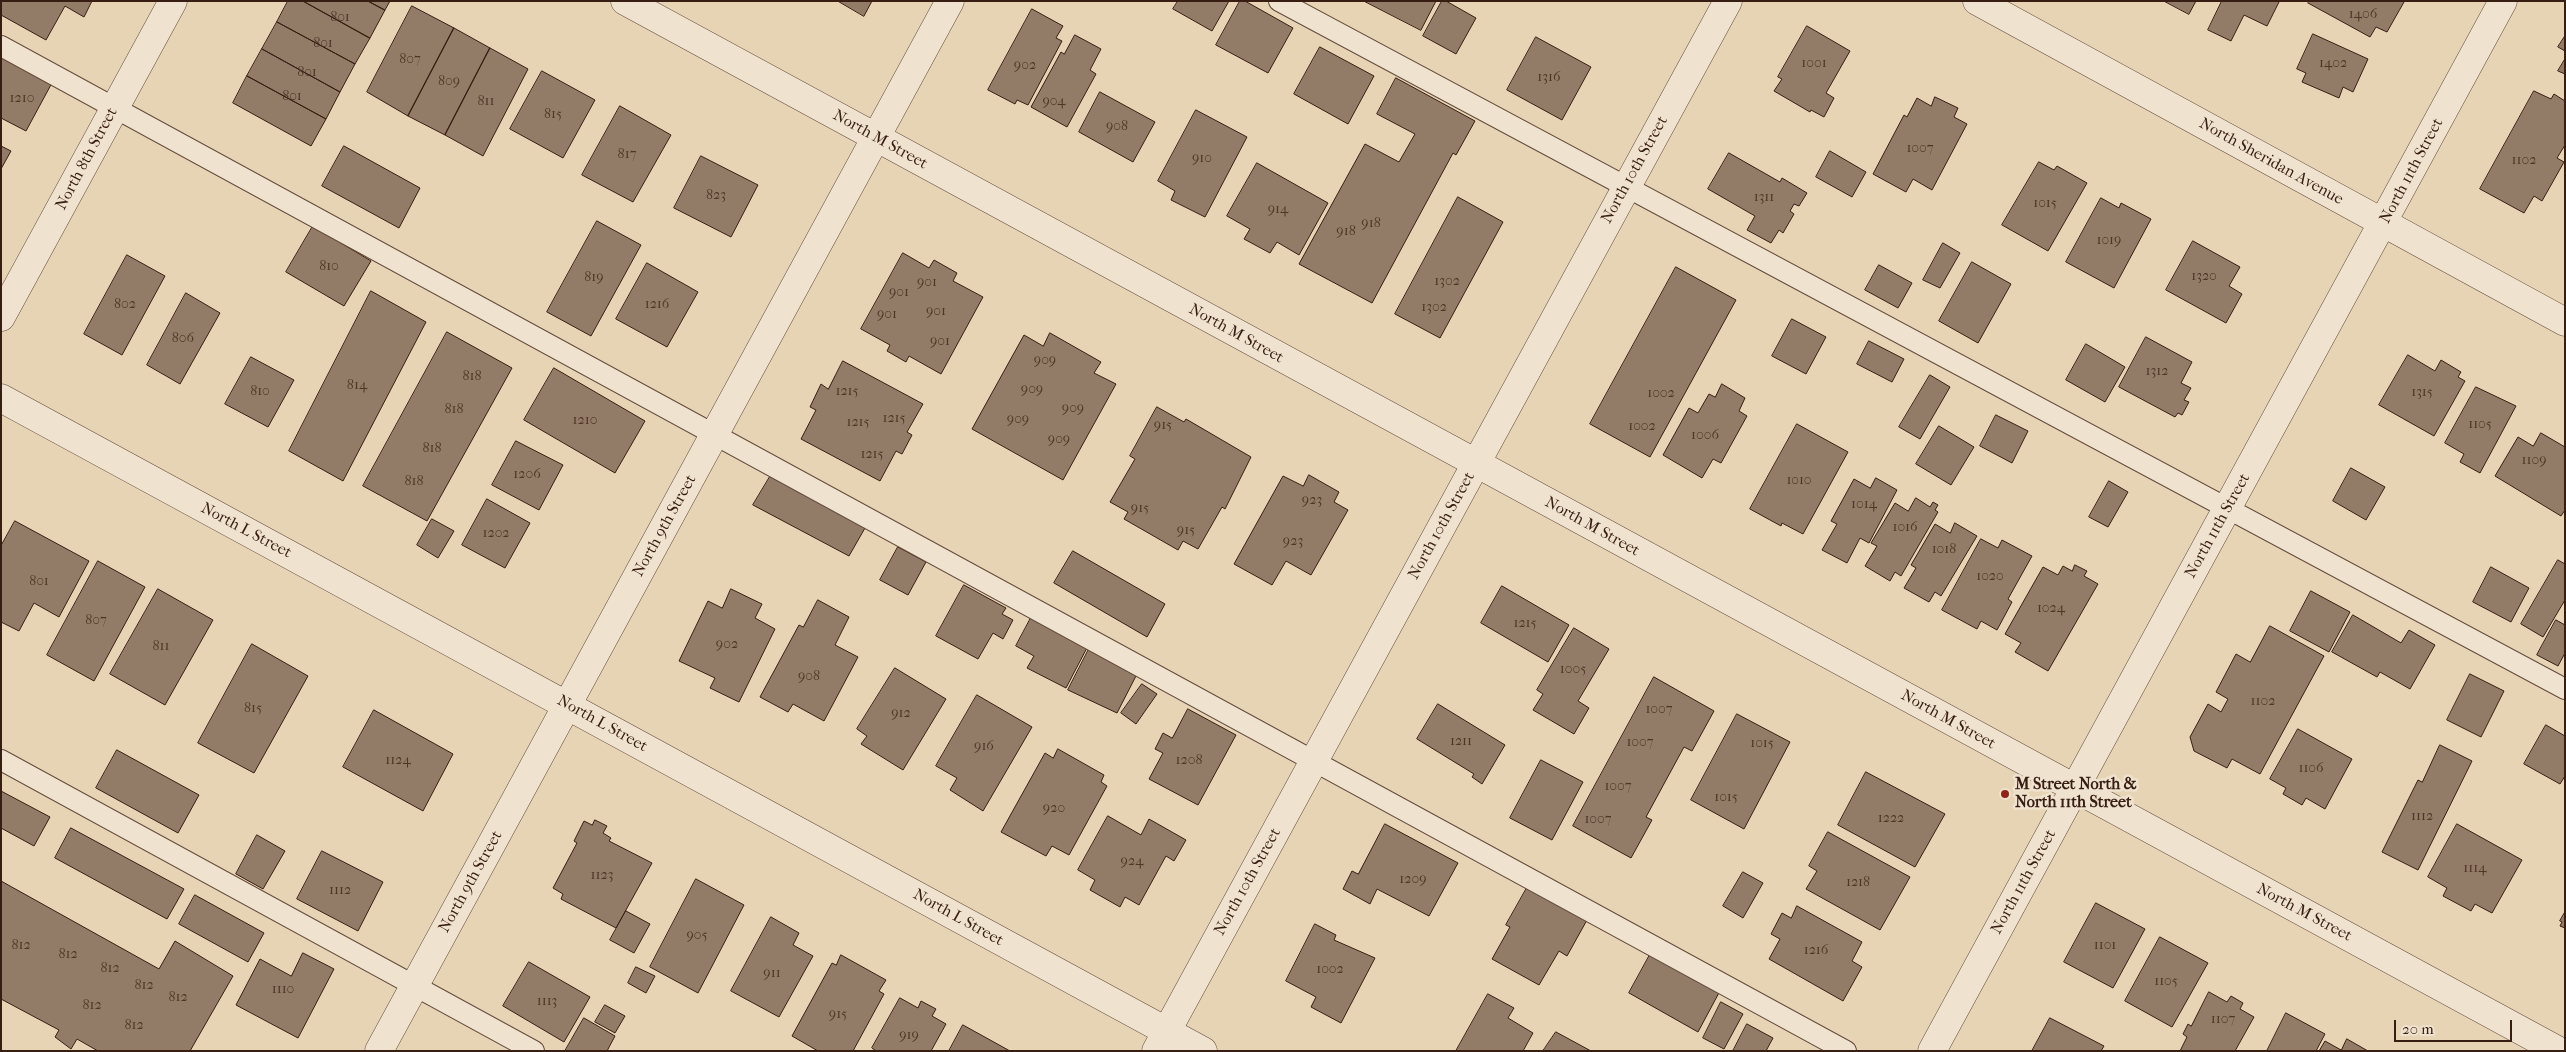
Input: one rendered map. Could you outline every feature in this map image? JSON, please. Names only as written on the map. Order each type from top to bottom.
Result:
[{"type":"street","name":"North 8th Street","points":[[1,317],[173,1]]},
{"type":"street","name":"North M Street","points":[[625,1],[2559,1051]]},
{"type":"street","name":"North 9th Street","points":[[378,1051],[950,1]]},
{"type":"street","name":"North 10th Street","points":[[1162,1041],[1728,1]]},
{"type":"street","name":"North Sheridan Avenue","points":[[1977,1],[2565,322]]},
{"type":"street","name":"North 11th Street","points":[[1932,1051],[2504,1]]},
{"type":"street","name":"North L Street","points":[[1,398],[567,705],[1162,1041],[1203,1051]]},
{"type":"lane","points":[[1279,1],[2565,689]]},
{"type":"lane","points":[[1,46],[1846,1051]]},
{"type":"lane","points":[[1,760],[534,1051]]},
{"type":"building","points":[[1,1],[92,1],[84,17],[65,6],[46,40],[1,15]]},
{"type":"building","points":[[288,1],[303,1],[370,38],[355,64],[277,22]]},
{"type":"building","points":[[303,1],[368,1],[385,10],[370,38]]},
{"type":"building","points":[[368,1],[390,1],[385,10]]},
{"type":"building","points":[[838,1],[872,1],[864,16]]},
{"type":"building","points":[[1178,1],[1229,1],[1212,31],[1173,9]]},
{"type":"building","points":[[1240,1],[1245,1],[1293,28],[1268,73],[1216,45]]},
{"type":"building","points":[[1364,1],[1436,1],[1421,30]]},
{"type":"building","points":[[1442,1],[1446,1],[1476,18],[1456,54],[1423,36]]},
{"type":"building","points":[[2164,1],[2196,1],[2189,14]]},
{"type":"building","points":[[2222,1],[2279,2],[2267,26],[2244,15],[2231,41],[2208,30]]},
{"type":"building","points":[[2310,1],[2404,2],[2387,32],[2376,27],[2370,37],[2308,3]]},
{"type":"building","points":[[412,6],[454,28],[408,116],[367,92]]},
{"type":"building","points":[[1032,9],[1063,26],[1056,38],[1062,41],[1028,105],[1017,100],[1015,104],[988,90]]},
{"type":"building","points":[[277,22],[355,64],[340,92],[262,49]]},
{"type":"building","points":[[1807,26],[1850,51],[1826,93],[1834,98],[1824,117],[1811,110],[1810,112],[1774,91],[1782,79],[1778,77]]},
{"type":"building","points":[[454,28],[490,48],[445,135],[408,116]]},
{"type":"building","points":[[2313,34],[2368,59],[2353,92],[2343,87],[2339,98],[2302,82],[2306,73],[2297,69]]},
{"type":"building","points":[[1075,35],[1101,49],[1090,70],[1096,74],[1067,127],[1031,107],[1061,52],[1064,54]]},
{"type":"building","points":[[2565,36],[2565,51],[2558,47]]},
{"type":"building","points":[[1536,37],[1591,67],[1562,120],[1507,90]]},
{"type":"building","points":[[1320,47],[1374,76],[1348,124],[1294,94]]},
{"type":"building","points":[[490,48],[528,69],[483,156],[445,135]]},
{"type":"building","points":[[262,49],[340,92],[326,119],[247,76]]},
{"type":"building","points":[[1,53],[53,81],[26,131],[1,118]]},
{"type":"building","points":[[2565,59],[2565,74],[2558,71]]},
{"type":"building","points":[[542,71],[595,100],[563,158],[510,129]]},
{"type":"building","points":[[247,76],[326,119],[311,146],[233,103]]},
{"type":"building","points":[[1396,78],[1475,121],[1456,155],[1453,153],[1372,303],[1299,264],[1365,144],[1399,162],[1415,134],[1377,114]]},
{"type":"building","points":[[2534,91],[2551,99],[2554,94],[2565,101],[2565,145],[2557,158],[2564,162],[2542,201],[2534,196],[2524,213],[2480,189]]},
{"type":"building","points":[[1100,92],[1155,122],[1133,162],[1079,132]]},
{"type":"building","points":[[1935,97],[1958,108],[1954,117],[1967,124],[1932,190],[1913,179],[1906,192],[1873,174],[1904,115],[1907,117],[1917,98],[1931,106]]},
{"type":"building","points":[[620,106],[671,135],[633,202],[582,175]]},
{"type":"building","points":[[1196,110],[1247,137],[1205,217],[1171,200],[1175,191],[1158,181]]},
{"type":"building","points":[[1,146],[11,151],[1,169]]},
{"type":"building","points":[[344,146],[420,188],[399,228],[322,186]]},
{"type":"building","points":[[1830,151],[1866,172],[1852,197],[1816,177]]},
{"type":"building","points":[[1729,153],[1780,182],[1782,178],[1807,193],[1799,206],[1794,204],[1790,211],[1794,214],[1783,233],[1779,230],[1771,243],[1747,230],[1755,216],[1708,189]]},
{"type":"building","points":[[701,156],[758,185],[731,237],[674,208]]},
{"type":"building","points":[[2039,162],[2054,170],[2057,166],[2087,183],[2048,251],[2002,225]]},
{"type":"building","points":[[1257,163],[1328,203],[1299,255],[1277,242],[1270,253],[1244,239],[1250,229],[1227,216]]},
{"type":"building","points":[[1458,197],[1503,222],[1440,338],[1395,314]]},
{"type":"building","points":[[2101,198],[2119,208],[2121,203],[2151,219],[2114,288],[2066,262]]},
{"type":"building","points":[[597,221],[641,245],[591,336],[547,312]]},
{"type":"building","points":[[313,226],[371,261],[344,306],[286,272]]},
{"type":"building","points":[[2193,241],[2240,267],[2229,286],[2242,294],[2226,323],[2166,290]]},
{"type":"building","points":[[1943,243],[1960,253],[1940,288],[1923,280]]},
{"type":"building","points":[[903,253],[929,268],[934,260],[957,273],[953,281],[983,297],[941,374],[909,356],[906,362],[887,351],[890,345],[861,329]]},
{"type":"building","points":[[127,255],[165,276],[122,355],[84,334]]},
{"type":"building","points":[[1972,262],[2011,284],[1978,343],[1939,321]]},
{"type":"building","points":[[647,263],[698,292],[667,347],[616,319]]},
{"type":"building","points":[[1879,265],[1912,283],[1898,308],[1865,290]]},
{"type":"building","points":[[1676,267],[1736,300],[1650,457],[1590,424]]},
{"type":"building","points":[[371,291],[426,322],[343,481],[289,451]]},
{"type":"building","points":[[186,293],[220,313],[180,384],[147,365]]},
{"type":"building","points":[[1792,319],[1826,337],[1806,374],[1772,356]]},
{"type":"building","points":[[447,332],[512,368],[427,521],[363,486]]},
{"type":"building","points":[[1050,333],[1101,362],[1094,373],[1116,384],[1063,480],[972,429],[1024,335],[1043,346]]},
{"type":"building","points":[[2146,337],[2192,362],[2181,383],[2191,388],[2184,400],[2189,402],[2182,415],[2178,413],[2175,417],[2119,387]]},
{"type":"building","points":[[1869,341],[1904,359],[1892,382],[1857,364]]},
{"type":"building","points":[[2086,344],[2125,367],[2105,402],[2066,380]]},
{"type":"building","points":[[2408,355],[2435,371],[2441,360],[2461,372],[2458,377],[2465,381],[2434,436],[2379,405]]},
{"type":"building","points":[[251,357],[294,380],[268,427],[225,404]]},
{"type":"building","points":[[843,361],[923,404],[907,432],[912,435],[902,454],[896,451],[880,481],[801,439],[816,410],[810,407],[821,384],[828,389]]},
{"type":"building","points":[[554,368],[645,421],[615,473],[524,420]]},
{"type":"building","points":[[1930,375],[1950,387],[1920,439],[1899,427]]},
{"type":"building","points":[[1722,384],[1745,398],[1739,411],[1747,416],[1721,463],[1713,459],[1702,478],[1663,455],[1689,408],[1698,413],[1709,394],[1715,397]]},
{"type":"building","points":[[2476,387],[2516,406],[2480,473],[2460,462],[2464,454],[2445,443]]},
{"type":"building","points":[[1157,407],[1184,422],[1186,419],[1251,457],[1225,509],[1222,507],[1198,549],[1183,541],[1178,550],[1124,519],[1128,512],[1110,502],[1135,459],[1130,456]]},
{"type":"building","points":[[1996,415],[2028,431],[2012,463],[1980,446]]},
{"type":"building","points":[[1797,424],[1848,452],[1803,534],[1782,523],[1781,526],[1750,509]]},
{"type":"building","points":[[1939,426],[1974,447],[1951,485],[1916,464]]},
{"type":"building","points":[[2541,433],[2565,447],[2565,510],[2561,516],[2495,476],[2518,437],[2533,446]]},
{"type":"building","points":[[516,441],[563,465],[539,510],[492,485]]},
{"type":"building","points":[[2351,468],[2385,487],[2366,520],[2333,501]]},
{"type":"building","points":[[771,475],[865,528],[849,556],[753,505]]},
{"type":"building","points":[[1309,475],[1339,492],[1334,502],[1348,510],[1311,575],[1286,561],[1272,585],[1234,564],[1283,476],[1303,486]]},
{"type":"building","points":[[1876,478],[1897,490],[1869,543],[1860,538],[1847,563],[1822,550],[1837,524],[1831,521],[1854,479],[1870,488]]},
{"type":"building","points":[[2109,481],[2128,492],[2108,527],[2089,517]]},
{"type":"building","points":[[1916,498],[1930,507],[1933,502],[1938,505],[1935,510],[1938,512],[1901,576],[1895,572],[1890,581],[1865,566],[1877,546],[1871,543],[1895,503],[1908,511]]},
{"type":"building","points":[[487,499],[530,523],[505,568],[462,545]]},
{"type":"building","points":[[432,519],[454,531],[438,558],[417,545]]},
{"type":"building","points":[[15,521],[89,561],[59,617],[34,603],[19,631],[1,622],[1,546]]},
{"type":"building","points":[[1955,523],[1977,536],[1941,596],[1935,592],[1929,602],[1904,588],[1916,568],[1911,565],[1935,524],[1950,533]]},
{"type":"building","points":[[1981,539],[1998,548],[2002,540],[2032,556],[2008,599],[2012,602],[1997,630],[1981,621],[1977,629],[1942,610]]},
{"type":"building","points":[[898,547],[926,562],[908,595],[880,580]]},
{"type":"building","points":[[1073,551],[1165,604],[1147,637],[1054,583]]},
{"type":"building","points":[[2558,560],[2565,564],[2565,600],[2543,637],[2521,624]]},
{"type":"building","points":[[98,561],[145,587],[94,681],[47,655]]},
{"type":"building","points":[[2075,565],[2087,571],[2084,576],[2098,584],[2048,671],[2015,652],[2021,643],[2005,634],[2043,567],[2058,575],[2063,566],[2072,571]]},
{"type":"building","points":[[2491,567],[2529,588],[2511,622],[2473,602]]},
{"type":"building","points":[[964,585],[1006,608],[1002,614],[1013,620],[1003,639],[993,633],[978,659],[936,636]]},
{"type":"building","points":[[1502,586],[1569,625],[1548,662],[1481,623]]},
{"type":"building","points":[[158,589],[213,620],[165,705],[110,674]]},
{"type":"building","points":[[731,589],[762,604],[755,618],[775,629],[739,702],[710,688],[715,678],[679,661],[708,601],[722,608]]},
{"type":"building","points":[[2311,591],[2350,612],[2329,652],[2290,631]]},
{"type":"building","points":[[818,600],[849,617],[835,645],[858,657],[824,721],[793,704],[788,712],[760,697],[799,625],[803,627]]},
{"type":"building","points":[[1033,614],[1089,644],[1066,688],[1027,668],[1034,656],[1016,646]]},
{"type":"building","points":[[2353,615],[2401,643],[2409,630],[2435,645],[2410,689],[2380,672],[2377,677],[2332,652]]},
{"type":"building","points":[[2556,620],[2565,625],[2565,653],[2558,666],[2537,655]]},
{"type":"building","points":[[2270,626],[2324,656],[2260,774],[2232,759],[2227,768],[2194,751],[2190,737],[2208,704],[2221,712],[2228,699],[2216,692],[2236,654],[2250,662]]},
{"type":"building","points":[[1574,628],[1609,649],[1578,701],[1589,708],[1574,734],[1533,710],[1543,694],[1537,690]]},
{"type":"building","points":[[252,644],[308,676],[254,773],[198,743]]},
{"type":"building","points":[[1089,649],[1137,674],[1117,713],[1068,690]]},
{"type":"building","points":[[895,668],[946,699],[903,770],[861,744],[867,736],[857,729]]},
{"type":"building","points":[[2470,674],[2504,691],[2481,737],[2447,720]]},
{"type":"building","points":[[1654,677],[1714,711],[1692,751],[1684,747],[1646,817],[1652,820],[1631,858],[1573,826]]},
{"type":"building","points":[[1142,684],[1157,694],[1136,724],[1121,713]]},
{"type":"building","points":[[977,695],[1032,727],[983,811],[950,790],[957,778],[936,766]]},
{"type":"building","points":[[1438,704],[1505,745],[1482,784],[1472,777],[1474,774],[1417,739]]},
{"type":"building","points":[[1188,709],[1236,735],[1198,805],[1149,779],[1163,753],[1155,749],[1163,733],[1172,738]]},
{"type":"building","points":[[374,710],[453,754],[423,811],[343,767]]},
{"type":"building","points":[[1737,714],[1790,742],[1744,829],[1691,800]]},
{"type":"building","points":[[2546,725],[2565,736],[2565,776],[2560,784],[2524,764]]},
{"type":"building","points":[[2298,729],[2352,759],[2325,809],[2306,798],[2302,805],[2283,794],[2286,788],[2270,779]]},
{"type":"building","points":[[2440,745],[2472,761],[2418,870],[2382,852],[2418,780],[2422,782]]},
{"type":"building","points":[[1058,749],[1104,775],[1101,782],[1107,786],[1069,855],[1052,846],[1046,856],[1001,832],[1045,753],[1053,758]]},
{"type":"building","points":[[117,750],[199,795],[178,833],[96,788]]},
{"type":"building","points":[[1541,760],[1583,782],[1552,840],[1510,818]]},
{"type":"building","points":[[1866,772],[1945,814],[1915,867],[1838,825]]},
{"type":"building","points":[[1,791],[50,817],[34,846],[1,828]]},
{"type":"building","points":[[1108,816],[1141,835],[1149,819],[1186,840],[1174,861],[1166,856],[1139,905],[1125,897],[1120,907],[1090,890],[1095,880],[1078,870]]},
{"type":"building","points":[[595,820],[607,826],[603,833],[611,838],[609,841],[652,863],[616,928],[561,899],[563,894],[553,888],[577,843],[574,841],[584,821],[592,825]]},
{"type":"building","points":[[1385,824],[1458,863],[1429,916],[1377,889],[1370,904],[1343,889],[1352,871],[1358,874]]},
{"type":"building","points":[[2457,824],[2522,860],[2492,913],[2475,904],[2471,911],[2443,896],[2447,888],[2428,877]]},
{"type":"building","points":[[71,828],[184,889],[167,919],[55,858]]},
{"type":"building","points":[[1828,832],[1910,877],[1880,930],[1806,889],[1817,871],[1809,866]]},
{"type":"building","points":[[257,835],[285,851],[263,889],[236,874]]},
{"type":"building","points":[[322,851],[383,882],[358,931],[297,899]]},
{"type":"building","points":[[1743,872],[1763,883],[1743,918],[1723,906]]},
{"type":"building","points":[[696,879],[744,905],[698,993],[650,967]]},
{"type":"building","points":[[1,881],[159,969],[175,941],[233,976],[190,1051],[98,1051],[77,1039],[71,1049],[55,1037],[59,1030],[1,999]]},
{"type":"building","points":[[1528,886],[1587,920],[1567,956],[1559,951],[1539,985],[1492,959],[1510,927],[1506,925]]},
{"type":"building","points":[[195,895],[264,933],[248,962],[179,924]]},
{"type":"building","points":[[2096,903],[2145,929],[2113,988],[2064,962]]},
{"type":"building","points":[[1797,906],[1862,942],[1852,961],[1862,967],[1843,1001],[1769,959],[1780,939],[1771,934],[1782,913],[1791,918]]},
{"type":"building","points":[[626,911],[650,924],[634,953],[610,940]]},
{"type":"building","points":[[2565,912],[2565,928],[2560,926],[2562,922],[2560,921]]},
{"type":"building","points":[[771,917],[799,933],[793,945],[813,956],[779,1017],[731,991]]},
{"type":"building","points":[[1315,924],[1336,935],[1334,940],[1375,958],[1341,1023],[1311,1007],[1316,997],[1286,981]]},
{"type":"building","points":[[2160,937],[2208,963],[2172,1027],[2125,1001]]},
{"type":"building","points":[[1652,951],[1721,989],[1698,1032],[1629,993]]},
{"type":"building","points":[[303,953],[334,969],[298,1038],[236,1005],[260,959],[291,976]]},
{"type":"building","points":[[841,955],[886,980],[879,991],[884,994],[853,1051],[818,1051],[792,1036],[832,963],[836,965]]},
{"type":"building","points":[[529,962],[590,997],[564,1042],[503,1006]]},
{"type":"building","points":[[636,967],[655,976],[646,993],[628,983]]},
{"type":"building","points":[[2209,992],[2227,1002],[2231,996],[2243,1003],[2240,1009],[2254,1017],[2235,1051],[2180,1051],[2187,1037],[2183,1034],[2188,1024],[2191,1026]]},
{"type":"building","points":[[1488,994],[1514,1008],[1508,1018],[1533,1033],[1523,1051],[1456,1051]]},
{"type":"building","points":[[900,998],[918,1008],[921,1001],[936,1009],[932,1016],[946,1024],[931,1051],[876,1051],[872,1048]]},
{"type":"building","points":[[1721,1002],[1743,1014],[1724,1049],[1703,1038]]},
{"type":"building","points":[[605,1005],[625,1016],[615,1033],[595,1022]]},
{"type":"building","points":[[2286,1013],[2325,1034],[2316,1051],[2267,1051]]},
{"type":"building","points":[[584,1018],[615,1036],[607,1051],[565,1051]]},
{"type":"building","points":[[2050,1018],[2104,1046],[2101,1051],[2032,1051]]},
{"type":"building","points":[[1747,1024],[1773,1038],[1766,1051],[1733,1051]]},
{"type":"building","points":[[963,1025],[1010,1051],[949,1051]]},
{"type":"building","points":[[1556,1032],[1591,1051],[1543,1051]]},
{"type":"building","points":[[2347,1039],[2368,1051],[2319,1051],[2325,1041],[2341,1050]]},
{"type":"place","name":"M Street North & North 11th Street","points":[[2005,794]]}]
